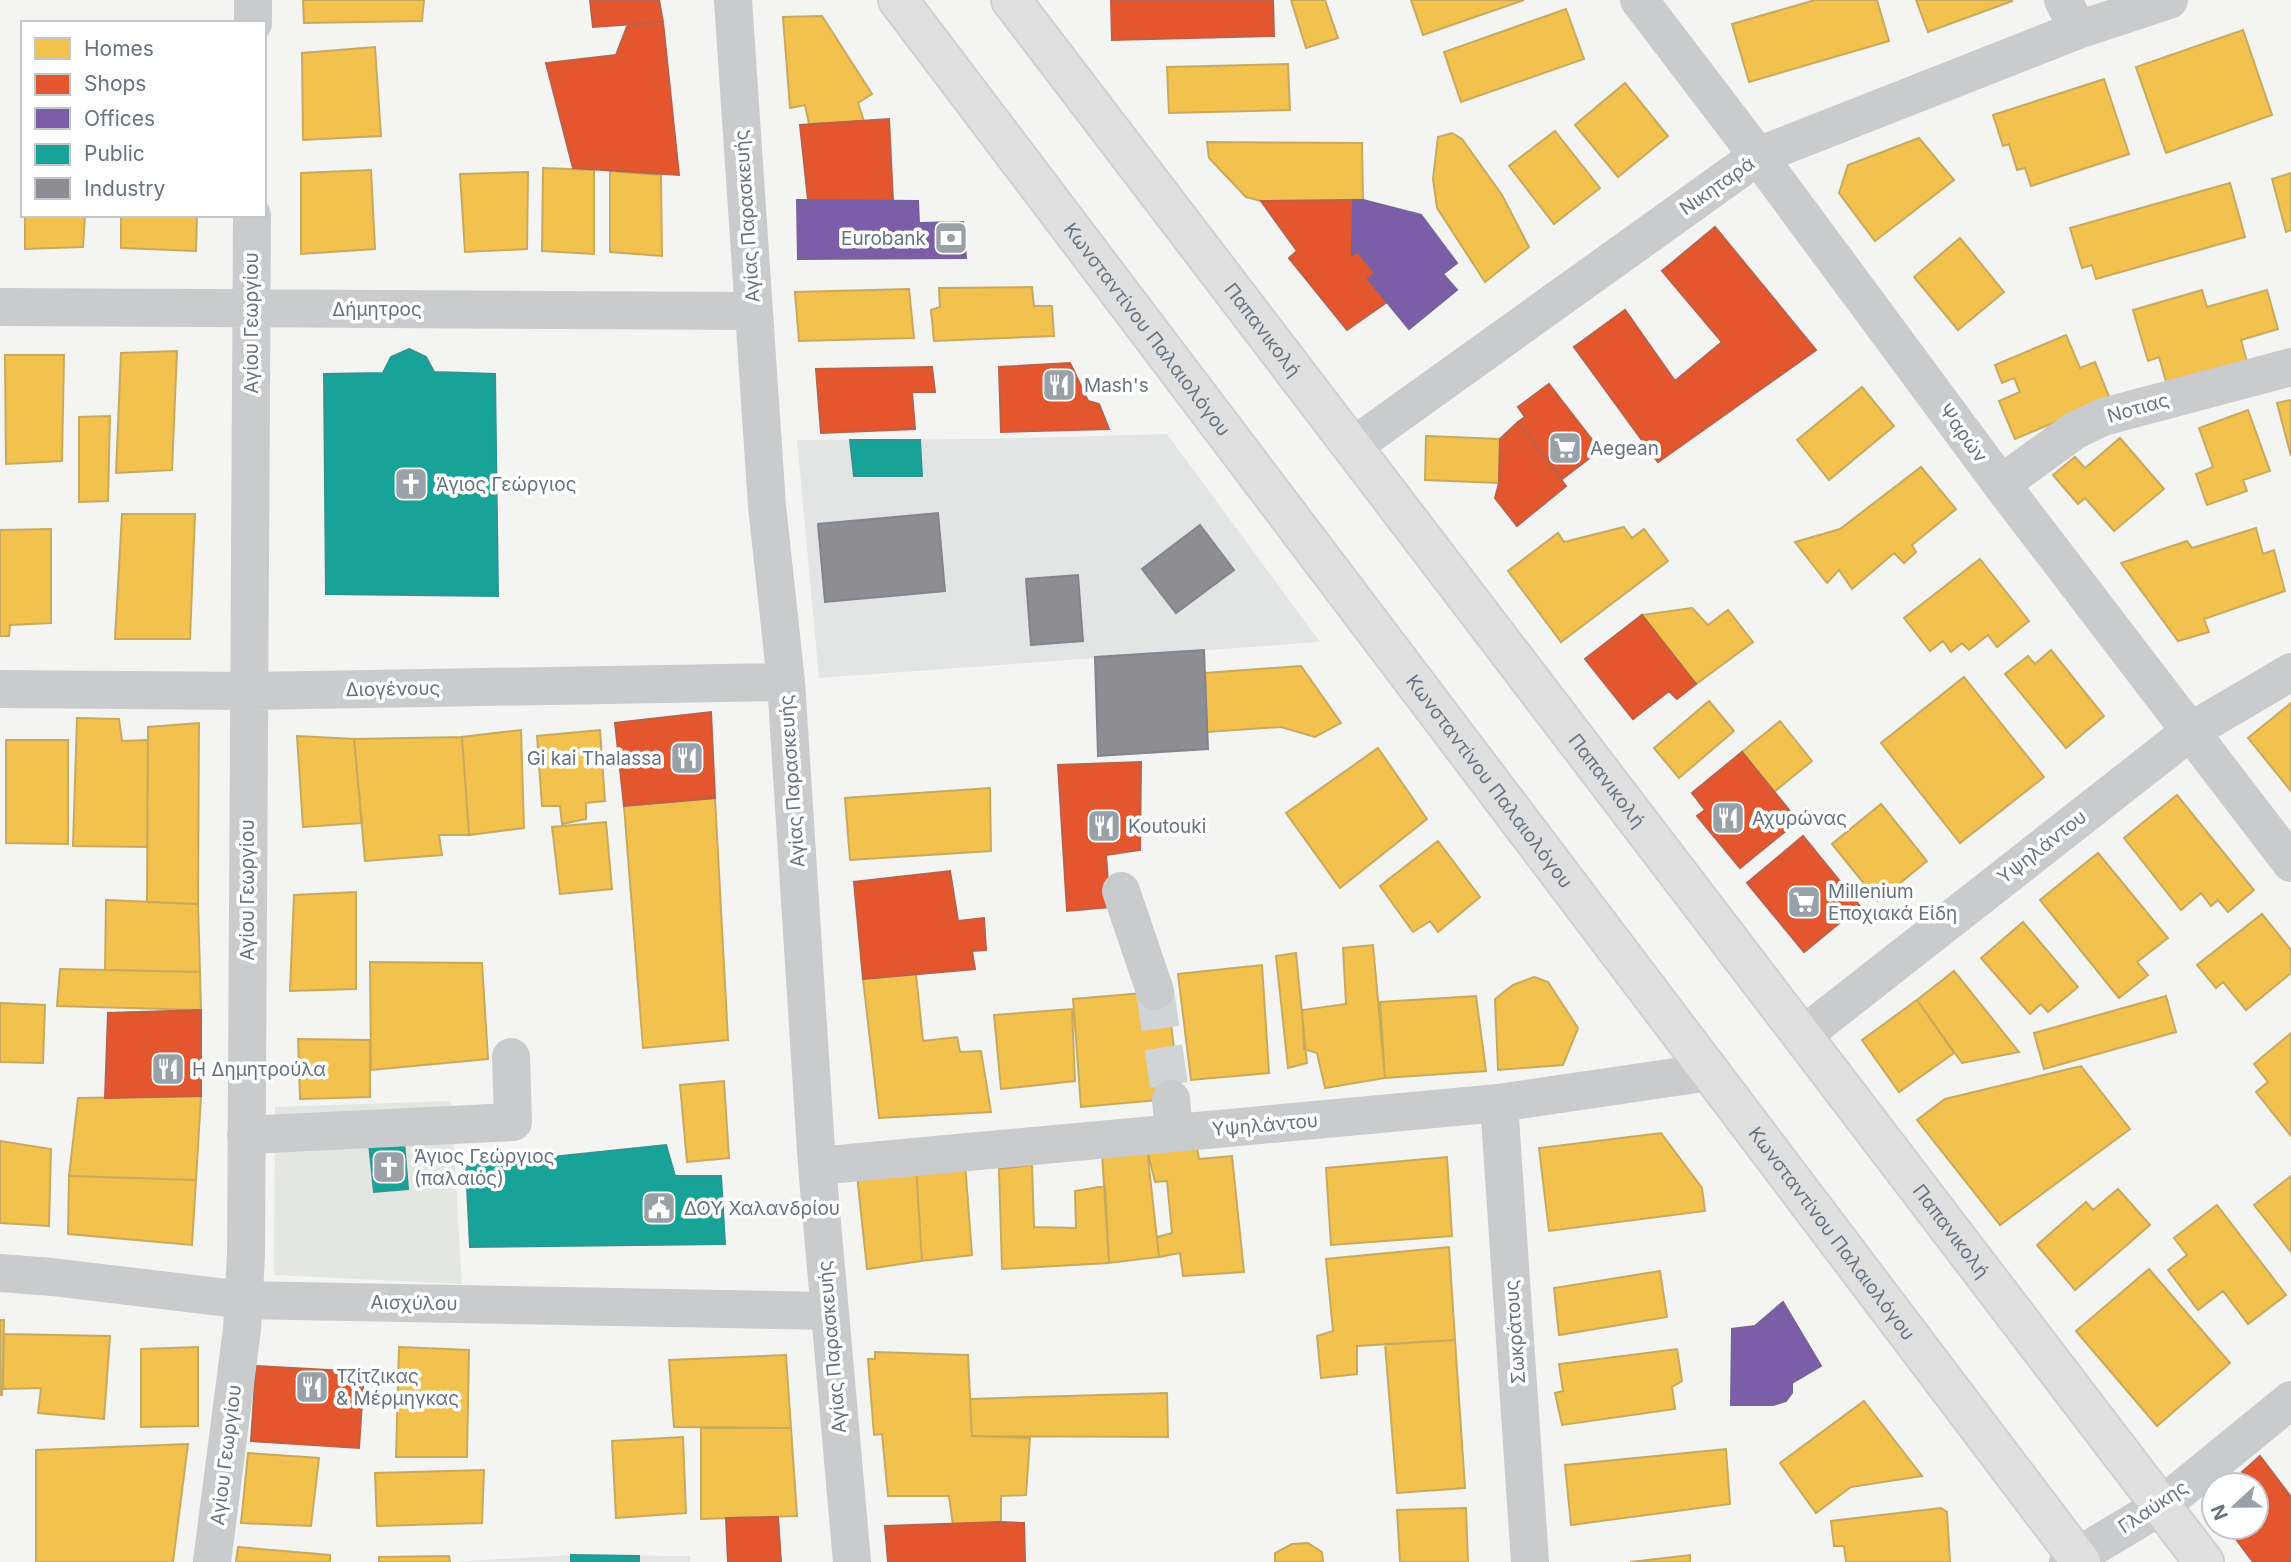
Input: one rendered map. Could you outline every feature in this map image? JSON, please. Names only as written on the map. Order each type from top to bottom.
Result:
[{"type":"main road","name":"Κωνσταντίνου Παλαιολόγου","points":[[898,0],[1710,1072],[2075,1560]]},
{"type":"main road","name":"Παπανικολή","points":[[1011,0],[2204,1562]]},
{"type":"street","points":[[253,0],[253,21]]},
{"type":"street","name":"Αγίας Παρασκευής","points":[[733,0],[767,506],[786,682],[817,1166],[852,1562]]},
{"type":"street","name":"Ψαρών","points":[[1639,0],[2001,484],[2291,863]]},
{"type":"street","name":"Νικηταρά","points":[[1352,447],[1758,156],[2071,15],[2169,0]]},
{"type":"street","name":"Αγίου Γεωργίου","points":[[212,1562],[244,1300],[251,217]]},
{"type":"street","name":"Δήμητρος","points":[[0,307],[753,311]]},
{"type":"street","name":"Νοτιας","points":[[2001,484],[2074,430],[2103,417],[2291,367]]},
{"type":"street","name":"Υψηλάντου","points":[[1802,1036],[2191,731],[2291,672]]},
{"type":"street","name":"Διογένους","points":[[0,690],[247,691],[786,682]]},
{"type":"street","points":[[1121,891],[1155,991]]},
{"type":"street","points":[[246,1135],[513,1122],[511,1057]]},
{"type":"street","name":"Υψηλάντου","points":[[817,1166],[1172,1116],[1499,1103],[1710,1072]]},
{"type":"street","name":"Σωκράτους","points":[[1499,1103],[1530,1562]]},
{"type":"street","name":"Αισχύλου","points":[[0,1273],[244,1300],[829,1311]]},
{"type":"street","name":"Γλαύκης","points":[[2075,1560],[2161,1506],[2291,1400]]},
{"type":"shaded area","points":[[1167,434],[1320,642],[819,678],[797,440]]},
{"type":"shaded area","points":[[451,1101],[462,1284],[274,1275],[275,1107]]},
{"type":"shaded area","points":[[571,1555],[690,1556],[690,1562],[451,1562]]},
{"type":"building: Homes","points":[[303,0],[424,0],[422,21],[304,23]]},
{"type":"building: Homes","points":[[1291,0],[1325,0],[1338,38],[1306,48]]},
{"type":"building: Homes","points":[[1411,0],[1524,0],[1423,35]]},
{"type":"building: Homes","points":[[1815,0],[1877,0],[1889,41],[1749,82],[1732,24]]},
{"type":"building: Homes","points":[[1916,0],[2011,0],[2012,1],[1928,32]]},
{"type":"building: Homes","points":[[1566,9],[1584,59],[1461,102],[1444,52]]},
{"type":"building: Homes","points":[[822,16],[872,94],[858,103],[864,121],[809,124],[805,105],[790,108],[783,17]]},
{"type":"building: Homes","points":[[2243,30],[2272,115],[2166,153],[2136,67]]},
{"type":"building: Homes","points":[[375,47],[381,136],[303,140],[302,53]]},
{"type":"building: Homes","points":[[1288,64],[1290,110],[1169,113],[1167,67]]},
{"type":"building: Homes","points":[[2104,79],[2129,154],[2031,186],[2025,168],[2017,170],[2009,144],[2003,146],[1993,115]]},
{"type":"building: Homes","points":[[1625,83],[1668,136],[1618,177],[1575,125]]},
{"type":"building: Homes","points":[[1555,131],[1600,188],[1554,224],[1509,166]]},
{"type":"building: Homes","points":[[1452,133],[1462,139],[1502,195],[1529,247],[1485,282],[1437,208],[1433,179],[1438,137]]},
{"type":"building: Homes","points":[[1919,138],[1954,180],[1875,241],[1839,193],[1848,165]]},
{"type":"building: Homes","points":[[1207,142],[1362,143],[1363,200],[1261,201],[1246,197],[1209,158]]},
{"type":"building: Homes","points":[[543,168],[594,170],[594,254],[542,251]]},
{"type":"building: Homes","points":[[371,170],[375,249],[301,254],[301,173]]},
{"type":"building: Homes","points":[[610,171],[661,175],[662,256],[610,252]]},
{"type":"building: Homes","points":[[528,172],[527,249],[465,252],[460,174]]},
{"type":"building: Homes","points":[[2291,173],[2291,230],[2286,232],[2272,179]]},
{"type":"building: Homes","points":[[2230,183],[2245,237],[2096,279],[2092,265],[2082,268],[2070,228]]},
{"type":"building: Homes","points":[[25,217],[85,217],[83,247],[25,249]]},
{"type":"building: Homes","points":[[121,217],[197,217],[196,251],[121,248]]},
{"type":"building: Homes","points":[[1960,238],[2004,292],[1958,330],[1914,277]]},
{"type":"building: Homes","points":[[1032,287],[1034,306],[1052,306],[1054,336],[934,341],[931,310],[940,307],[939,288]]},
{"type":"building: Homes","points":[[909,289],[914,338],[799,341],[795,292]]},
{"type":"building: Homes","points":[[2202,290],[2207,307],[2267,290],[2278,329],[2241,340],[2247,362],[2167,385],[2159,357],[2148,361],[2133,310]]},
{"type":"building: Homes","points":[[2066,335],[2080,368],[2095,362],[2110,399],[2015,439],[1999,401],[2020,392],[2014,378],[2002,383],[1995,365]]},
{"type":"building: Homes","points":[[177,351],[172,470],[116,473],[121,353]]},
{"type":"building: Homes","points":[[5,355],[64,355],[62,461],[6,464]]},
{"type":"building: Homes","points":[[1862,387],[1894,426],[1829,480],[1797,440]]},
{"type":"building: Homes","points":[[2291,400],[2291,456],[2277,403]]},
{"type":"building: Homes","points":[[2248,410],[2270,471],[2243,480],[2247,491],[2207,505],[2196,474],[2213,467],[2199,428]]},
{"type":"building: Homes","points":[[110,416],[108,501],[79,502],[79,417]]},
{"type":"building: Homes","points":[[1426,436],[1500,439],[1499,483],[1425,480]]},
{"type":"building: Homes","points":[[2120,438],[2164,489],[2114,531],[2085,498],[2078,504],[2053,475],[2075,457],[2085,468]]},
{"type":"building: Homes","points":[[1921,467],[1956,509],[1912,545],[1916,552],[1904,563],[1894,553],[1852,589],[1839,570],[1827,583],[1795,542],[1840,529]]},
{"type":"building: Homes","points":[[122,514],[195,514],[190,639],[115,639]]},
{"type":"building: Homes","points":[[1624,527],[1632,538],[1644,529],[1668,561],[1561,642],[1508,571],[1558,533],[1564,542]]},
{"type":"building: Homes","points":[[2256,528],[2263,554],[2274,550],[2285,591],[2204,619],[2209,632],[2178,641],[2121,563],[2187,541],[2192,548]]},
{"type":"building: Homes","points":[[51,529],[51,623],[10,625],[9,636],[0,636],[0,530]]},
{"type":"building: Homes","points":[[1980,559],[2029,621],[1997,647],[1988,635],[1969,650],[1962,643],[1951,652],[1943,641],[1930,651],[1904,618]]},
{"type":"building: Homes","points":[[1692,608],[1708,625],[1728,610],[1753,642],[1696,684],[1642,615]]},
{"type":"building: Homes","points":[[2051,650],[2104,716],[2066,748],[2005,674],[2028,656],[2035,664]]},
{"type":"building: Homes","points":[[1301,666],[1341,723],[1315,737],[1281,727],[1207,732],[1205,673]]},
{"type":"building: Homes","points":[[1964,677],[2044,777],[1960,843],[1881,743]]},
{"type":"building: Homes","points":[[1709,701],[1734,731],[1679,778],[1654,748]]},
{"type":"building: Homes","points":[[2291,703],[2291,791],[2248,738]]},
{"type":"building: Homes","points":[[77,718],[119,719],[122,741],[148,740],[147,847],[73,846]]},
{"type":"building: Homes","points":[[1780,721],[1812,761],[1774,792],[1742,752]]},
{"type":"building: Homes","points":[[199,723],[198,904],[147,902],[148,727]]},
{"type":"building: Homes","points":[[521,730],[524,828],[469,835],[462,737]]},
{"type":"building: Homes","points":[[600,730],[605,801],[586,803],[586,819],[562,824],[560,806],[542,806],[537,736]]},
{"type":"building: Homes","points":[[297,736],[354,739],[362,823],[303,827]]},
{"type":"building: Homes","points":[[462,737],[469,835],[439,835],[442,855],[365,861],[354,739]]},
{"type":"building: Homes","points":[[6,740],[68,740],[68,844],[6,843]]},
{"type":"building: Homes","points":[[1378,748],[1427,819],[1340,888],[1286,813]]},
{"type":"building: Homes","points":[[990,788],[991,851],[850,860],[845,798]]},
{"type":"building: Homes","points":[[2177,795],[2254,890],[2228,912],[2218,900],[2211,906],[2201,893],[2181,910],[2124,838]]},
{"type":"building: Homes","points":[[715,798],[728,1040],[643,1048],[624,806]]},
{"type":"building: Homes","points":[[1881,804],[1927,861],[1878,901],[1832,844]]},
{"type":"building: Homes","points":[[606,822],[612,889],[560,894],[552,827]]},
{"type":"building: Homes","points":[[1438,841],[1480,897],[1438,932],[1430,921],[1413,932],[1380,886]]},
{"type":"building: Homes","points":[[2098,853],[2168,938],[2137,962],[2148,975],[2119,998],[2040,900]]},
{"type":"building: Homes","points":[[356,892],[356,989],[290,991],[294,895]]},
{"type":"building: Homes","points":[[106,900],[198,904],[200,972],[105,970]]},
{"type":"building: Homes","points":[[2262,914],[2291,950],[2291,973],[2246,1010],[2223,982],[2216,988],[2197,965]]},
{"type":"building: Homes","points":[[2023,922],[2078,987],[2048,1012],[2041,1004],[2030,1014],[1981,958]]},
{"type":"building: Homes","points":[[1373,945],[1385,1078],[1325,1088],[1317,1053],[1304,1049],[1302,1010],[1346,1004],[1343,948]]},
{"type":"building: Homes","points":[[1296,953],[1307,1063],[1288,1068],[1276,956]]},
{"type":"building: Homes","points":[[370,962],[482,963],[488,1059],[371,1070]]},
{"type":"building: Homes","points":[[1262,965],[1269,1073],[1191,1080],[1178,974]]},
{"type":"building: Homes","points":[[60,969],[200,972],[201,1010],[57,1006]]},
{"type":"building: Homes","points":[[1954,971],[2019,1052],[1962,1063],[1917,1000]]},
{"type":"building: Homes","points":[[916,974],[923,1041],[957,1037],[960,1052],[981,1051],[991,1112],[879,1118],[863,979]]},
{"type":"building: Homes","points":[[1534,977],[1548,982],[1578,1028],[1563,1065],[1498,1070],[1495,999],[1513,985]]},
{"type":"building: Homes","points":[[1167,991],[1180,1098],[1081,1107],[1073,999]]},
{"type":"building: Homes","points":[[1476,996],[1486,1071],[1385,1078],[1380,1002]]},
{"type":"building: Homes","points":[[2166,996],[2176,1032],[2044,1069],[2034,1033]]},
{"type":"building: Homes","points":[[1917,1000],[1954,1053],[1899,1092],[1862,1040]]},
{"type":"building: Homes","points":[[0,1003],[45,1005],[43,1063],[0,1062]]},
{"type":"building: Homes","points":[[1072,1009],[1075,1081],[1001,1089],[994,1015]]},
{"type":"building: Homes","points":[[2291,1033],[2291,1136],[2256,1092],[2268,1082],[2254,1064]]},
{"type":"building: Homes","points":[[298,1039],[370,1040],[370,1097],[300,1099]]},
{"type":"building: Homes","points":[[2081,1066],[2130,1129],[2000,1225],[1917,1120],[1945,1099]]},
{"type":"building: Homes","points":[[724,1081],[729,1158],[687,1162],[680,1085]]},
{"type":"building: Homes","points":[[201,1096],[196,1180],[69,1176],[78,1098]]},
{"type":"building: Homes","points":[[1661,1133],[1702,1188],[1705,1211],[1549,1231],[1539,1148]]},
{"type":"building: Homes","points":[[0,1141],[51,1149],[49,1226],[0,1223]]},
{"type":"building: Homes","points":[[1196,1143],[1199,1159],[1232,1156],[1244,1272],[1183,1276],[1180,1253],[1159,1257],[1157,1237],[1172,1233],[1167,1181],[1155,1182],[1147,1149]]},
{"type":"building: Homes","points":[[1147,1149],[1159,1257],[1109,1263],[1102,1154]]},
{"type":"building: Homes","points":[[1447,1157],[1452,1236],[1331,1245],[1326,1168]]},
{"type":"building: Homes","points":[[965,1163],[972,1255],[922,1261],[916,1167]]},
{"type":"building: Homes","points":[[1032,1165],[1034,1227],[1076,1228],[1075,1191],[1105,1186],[1109,1263],[1002,1269],[999,1169]]},
{"type":"building: Homes","points":[[916,1167],[922,1261],[867,1269],[857,1175]]},
{"type":"building: Homes","points":[[69,1176],[196,1180],[192,1245],[68,1234]]},
{"type":"building: Homes","points":[[2291,1176],[2291,1252],[2254,1205]]},
{"type":"building: Homes","points":[[2118,1189],[2150,1225],[2075,1290],[2037,1245],[2086,1202],[2093,1210]]},
{"type":"building: Homes","points":[[2217,1205],[2286,1295],[2248,1324],[2223,1291],[2198,1310],[2168,1270],[2187,1255],[2174,1238]]},
{"type":"building: Homes","points":[[1449,1247],[1455,1340],[1357,1346],[1357,1374],[1321,1378],[1317,1336],[1333,1331],[1326,1259]]},
{"type":"building: Homes","points":[[2149,1269],[2230,1363],[2157,1426],[2076,1331]]},
{"type":"building: Homes","points":[[1660,1271],[1667,1317],[1559,1335],[1554,1288]]},
{"type":"building: Homes","points":[[0,1320],[4,1320],[2,1395],[0,1395]]},
{"type":"building: Homes","points":[[4,1334],[110,1336],[104,1419],[38,1413],[41,1388],[3,1389]]},
{"type":"building: Homes","points":[[1455,1340],[1465,1488],[1397,1493],[1385,1344]]},
{"type":"building: Homes","points":[[198,1347],[198,1426],[141,1427],[141,1349]]},
{"type":"building: Homes","points":[[399,1347],[469,1350],[467,1457],[396,1457]]},
{"type":"building: Homes","points":[[1677,1349],[1682,1381],[1672,1387],[1675,1409],[1562,1425],[1555,1393],[1563,1391],[1559,1364]]},
{"type":"building: Homes","points":[[875,1352],[968,1355],[972,1436],[1030,1438],[1026,1495],[1001,1496],[1001,1522],[953,1525],[949,1496],[888,1496],[882,1434],[874,1435],[868,1359],[875,1359]]},
{"type":"building: Homes","points":[[786,1355],[791,1428],[674,1427],[669,1360]]},
{"type":"building: Homes","points":[[1167,1393],[1168,1437],[972,1436],[970,1399]]},
{"type":"building: Homes","points":[[1864,1401],[1922,1476],[1851,1487],[1816,1513],[1780,1463]]},
{"type":"building: Homes","points":[[701,1428],[791,1428],[797,1516],[701,1519]]},
{"type":"building: Homes","points":[[683,1437],[686,1513],[616,1518],[612,1441]]},
{"type":"building: Homes","points":[[188,1444],[173,1562],[36,1562],[36,1450]]},
{"type":"building: Homes","points":[[1726,1449],[1730,1504],[1571,1525],[1565,1465]]},
{"type":"building: Homes","points":[[248,1453],[319,1458],[311,1526],[241,1523]]},
{"type":"building: Homes","points":[[484,1470],[482,1523],[377,1526],[375,1473]]},
{"type":"building: Homes","points":[[1466,1508],[1468,1562],[1400,1562],[1397,1510]]},
{"type":"building: Homes","points":[[1941,1508],[1947,1512],[1950,1562],[1846,1562],[1844,1546],[1834,1546],[1831,1521]]},
{"type":"building: Homes","points":[[1308,1543],[1322,1552],[1323,1562],[1275,1562],[1275,1553],[1292,1544]]},
{"type":"building: Homes","points":[[238,1547],[330,1555],[330,1562],[236,1562]]},
{"type":"building: Homes","points":[[1690,1555],[1690,1562],[1630,1562]]},
{"type":"building: Homes","points":[[449,1556],[450,1562],[379,1562],[379,1557]]},
{"type":"building: Shops","points":[[590,0],[659,0],[663,22],[593,27]]},
{"type":"building: Shops","points":[[1111,0],[1273,0],[1274,36],[1112,40]]},
{"type":"building: Shops","points":[[663,22],[679,175],[573,168],[546,63],[616,55],[628,24]]},
{"type":"building: Shops","points":[[889,119],[893,201],[808,200],[800,125]]},
{"type":"building: Shops","points":[[1353,200],[1352,255],[1358,252],[1375,273],[1368,279],[1387,302],[1347,330],[1289,258],[1297,251],[1261,201]]},
{"type":"building: Shops","points":[[1715,227],[1816,350],[1658,462],[1574,347],[1625,310],[1675,381],[1722,342],[1662,271]]},
{"type":"building: Shops","points":[[1070,363],[1088,401],[1099,404],[1109,429],[1001,432],[999,367]]},
{"type":"building: Shops","points":[[932,367],[935,392],[912,392],[915,429],[821,433],[816,369]]},
{"type":"building: Shops","points":[[1549,384],[1600,450],[1562,479],[1518,422],[1525,417],[1518,407]]},
{"type":"building: Shops","points":[[1518,422],[1566,486],[1517,526],[1495,498],[1499,483],[1500,439]]},
{"type":"building: Shops","points":[[1642,615],[1696,684],[1677,699],[1669,691],[1633,719],[1585,659]]},
{"type":"building: Shops","points":[[711,712],[715,798],[624,806],[615,723]]},
{"type":"building: Shops","points":[[1742,752],[1798,821],[1740,868],[1697,816],[1705,810],[1692,793]]},
{"type":"building: Shops","points":[[1141,762],[1140,850],[1106,855],[1110,907],[1067,911],[1058,765]]},
{"type":"building: Shops","points":[[1803,836],[1860,906],[1804,952],[1747,883]]},
{"type":"building: Shops","points":[[950,871],[958,921],[984,918],[986,950],[972,951],[975,969],[863,979],[854,882]]},
{"type":"building: Shops","points":[[201,1010],[201,1096],[105,1098],[108,1013]]},
{"type":"building: Shops","points":[[256,1366],[364,1372],[359,1448],[251,1441]]},
{"type":"building: Shops","points":[[2260,1456],[2291,1497],[2291,1561],[2253,1562],[2237,1541],[2270,1541],[2270,1471],[2243,1471]]},
{"type":"building: Shops","points":[[778,1517],[781,1562],[728,1562],[726,1518]]},
{"type":"building: Shops","points":[[1024,1523],[1025,1562],[888,1562],[885,1526]]},
{"type":"building: Offices","points":[[797,200],[918,201],[919,223],[963,222],[966,258],[798,259]]},
{"type":"building: Offices","points":[[1353,200],[1363,200],[1421,215],[1457,263],[1443,274],[1457,290],[1409,329],[1368,279],[1375,273],[1358,252],[1352,255]]},
{"type":"building: Offices","points":[[1783,1302],[1821,1366],[1792,1383],[1792,1393],[1786,1401],[1773,1405],[1731,1405],[1732,1329],[1755,1326]]},
{"type":"building: Public","name":"Άγιος Γεώργιος","points":[[409,349],[426,357],[434,372],[495,374],[498,596],[326,594],[324,374],[383,373],[391,357]]},
{"type":"building: Public","points":[[850,440],[920,440],[922,476],[854,476]]},
{"type":"building: Public","name":"Άγιος Γεώργιος (παλαιός)","points":[[404,1141],[408,1189],[374,1192],[369,1144]]},
{"type":"building: Public","points":[[666,1145],[675,1176],[721,1176],[725,1244],[470,1247],[466,1166]]},
{"type":"building: Public","points":[[571,1555],[639,1556],[639,1562],[571,1562]]},
{"type":"building: Industry","points":[[938,513],[945,591],[825,602],[818,524]]},
{"type":"building: Industry","points":[[1200,525],[1234,570],[1176,613],[1142,569]]},
{"type":"building: Industry","points":[[1078,575],[1083,641],[1031,645],[1026,579]]},
{"type":"building: Industry","points":[[1204,650],[1208,749],[1098,756],[1095,657]]},
{"type":"tunnel","points":[[1155,991],[1171,1099]]},
{"type":"place","name":"Eurobank","points":[[951,238]]},
{"type":"place","name":"Mash's","points":[[1059,385]]},
{"type":"place","name":"Aegean","points":[[1565,448]]},
{"type":"place","name":"Άγιος Γεώργιος","points":[[411,484]]},
{"type":"place","name":"Gi kai Thalassa","points":[[687,758]]},
{"type":"place","name":"Αχυρώνας","points":[[1728,818]]},
{"type":"place","name":"Koutouki","points":[[1104,826]]},
{"type":"place","name":"Millenium Εποχιακά Είδη","points":[[1804,902]]},
{"type":"place","name":"Η Δημητρούλα","points":[[168,1069]]},
{"type":"place","name":"Άγιος Γεώργιος (παλαιός)","points":[[389,1167]]},
{"type":"place","name":"ΔΟΥ Χαλανδρίου","points":[[659,1208]]},
{"type":"place","name":"Τζίτζικας & Μέρμηγκας","points":[[312,1387]]}]
